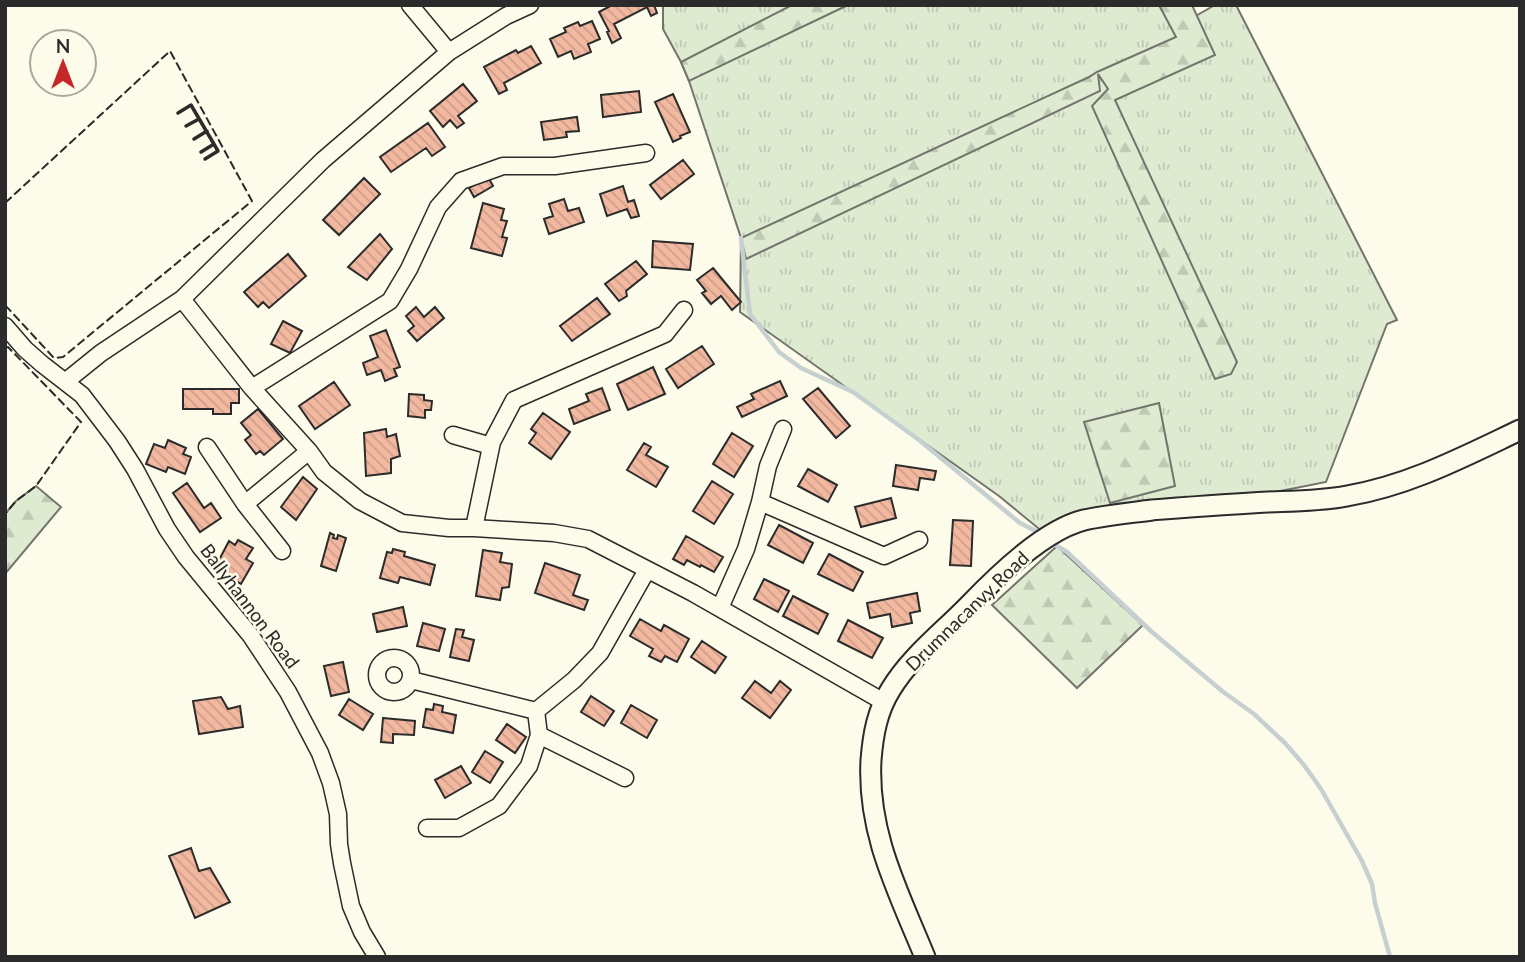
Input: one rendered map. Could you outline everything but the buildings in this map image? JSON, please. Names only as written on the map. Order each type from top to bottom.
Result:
[{"type":"main road","name":"Drumnacanvy Road","points":[[925,957],[882,851],[874,816],[870,779],[872,743],[879,712],[891,689],[916,657],[992,581],[1025,553],[1052,535],[1081,521],[1116,514],[1204,505],[1346,497],[1432,472],[1520,430]]},
{"type":"street","points":[[410,5],[449,52]]},
{"type":"street","points":[[65,382],[101,353],[182,299],[323,160],[449,52],[506,16],[530,5]]},
{"type":"street","points":[[252,388],[390,301],[438,207],[461,181],[503,166],[555,166],[646,153]]},
{"type":"street","points":[[182,299],[252,388],[324,472],[360,501],[402,523],[554,533],[588,539],[693,593],[884,702]]},
{"type":"street","points":[[474,528],[491,446],[514,400],[665,334],[684,310]]},
{"type":"street","name":"Ballyhannon Road","points":[[5,326],[25,349],[82,395],[135,469],[186,557],[251,636],[288,692],[320,753],[331,783],[351,906],[377,957]]},
{"type":"street","points":[[720,608],[746,549],[768,466],[783,429]]},
{"type":"street","points":[[453,435],[491,446]]},
{"type":"street","points":[[207,447],[245,504],[282,551]]},
{"type":"street","points":[[245,504],[309,452]]},
{"type":"street","points":[[760,502],[884,555],[919,540]]},
{"type":"street","points":[[536,711],[574,680],[600,653],[647,570]]},
{"type":"street","points":[[411,680],[536,711]]},
{"type":"street","points":[[427,828],[458,828],[499,806],[529,766],[539,735],[536,711]]},
{"type":"street","points":[[539,735],[625,778]]},
{"type":"green space","points":[[663,5],[1159,5],[1173,29],[1215,5],[1236,5],[1397,320],[1387,324],[1326,482],[1049,537],[999,496],[740,312],[741,238],[689,81],[663,29]]},
{"type":"green space","points":[[792,5],[848,5],[689,81],[681,62]]},
{"type":"green space","points":[[1159,5],[1192,5],[1215,55],[1115,100],[1237,362],[1231,374],[1215,379],[1092,106],[1108,89],[1098,74],[1100,91],[746,259],[741,238],[1176,37]]},
{"type":"green space","points":[[1159,403],[1175,486],[1110,503],[1084,422]]},
{"type":"green space","points":[[36,486],[61,507],[5,574],[5,514],[16,501]]},
{"type":"green space","points":[[1057,546],[1143,625],[1077,688],[992,605]]},
{"type":"waterway","points":[[741,238],[750,314],[779,352],[801,368],[853,392],[919,440],[1020,523],[1038,532]]},
{"type":"waterway","points":[[1057,546],[1067,552],[1152,632],[1222,691],[1254,714],[1304,765],[1321,789],[1362,861],[1372,884],[1390,957]]},
{"type":"fence","points":[[5,203],[170,51],[252,201],[63,357],[54,358],[5,305]]},
{"type":"fence","points":[[5,348],[8,347],[81,422],[36,486],[16,501],[5,514]]},
{"type":"wall","points":[[178,113],[191,105],[218,151],[205,159]]},
{"type":"wall","points":[[186,126],[199,119]]},
{"type":"wall","points":[[194,139],[207,131]]},
{"type":"wall","points":[[201,152],[214,144]]}]
